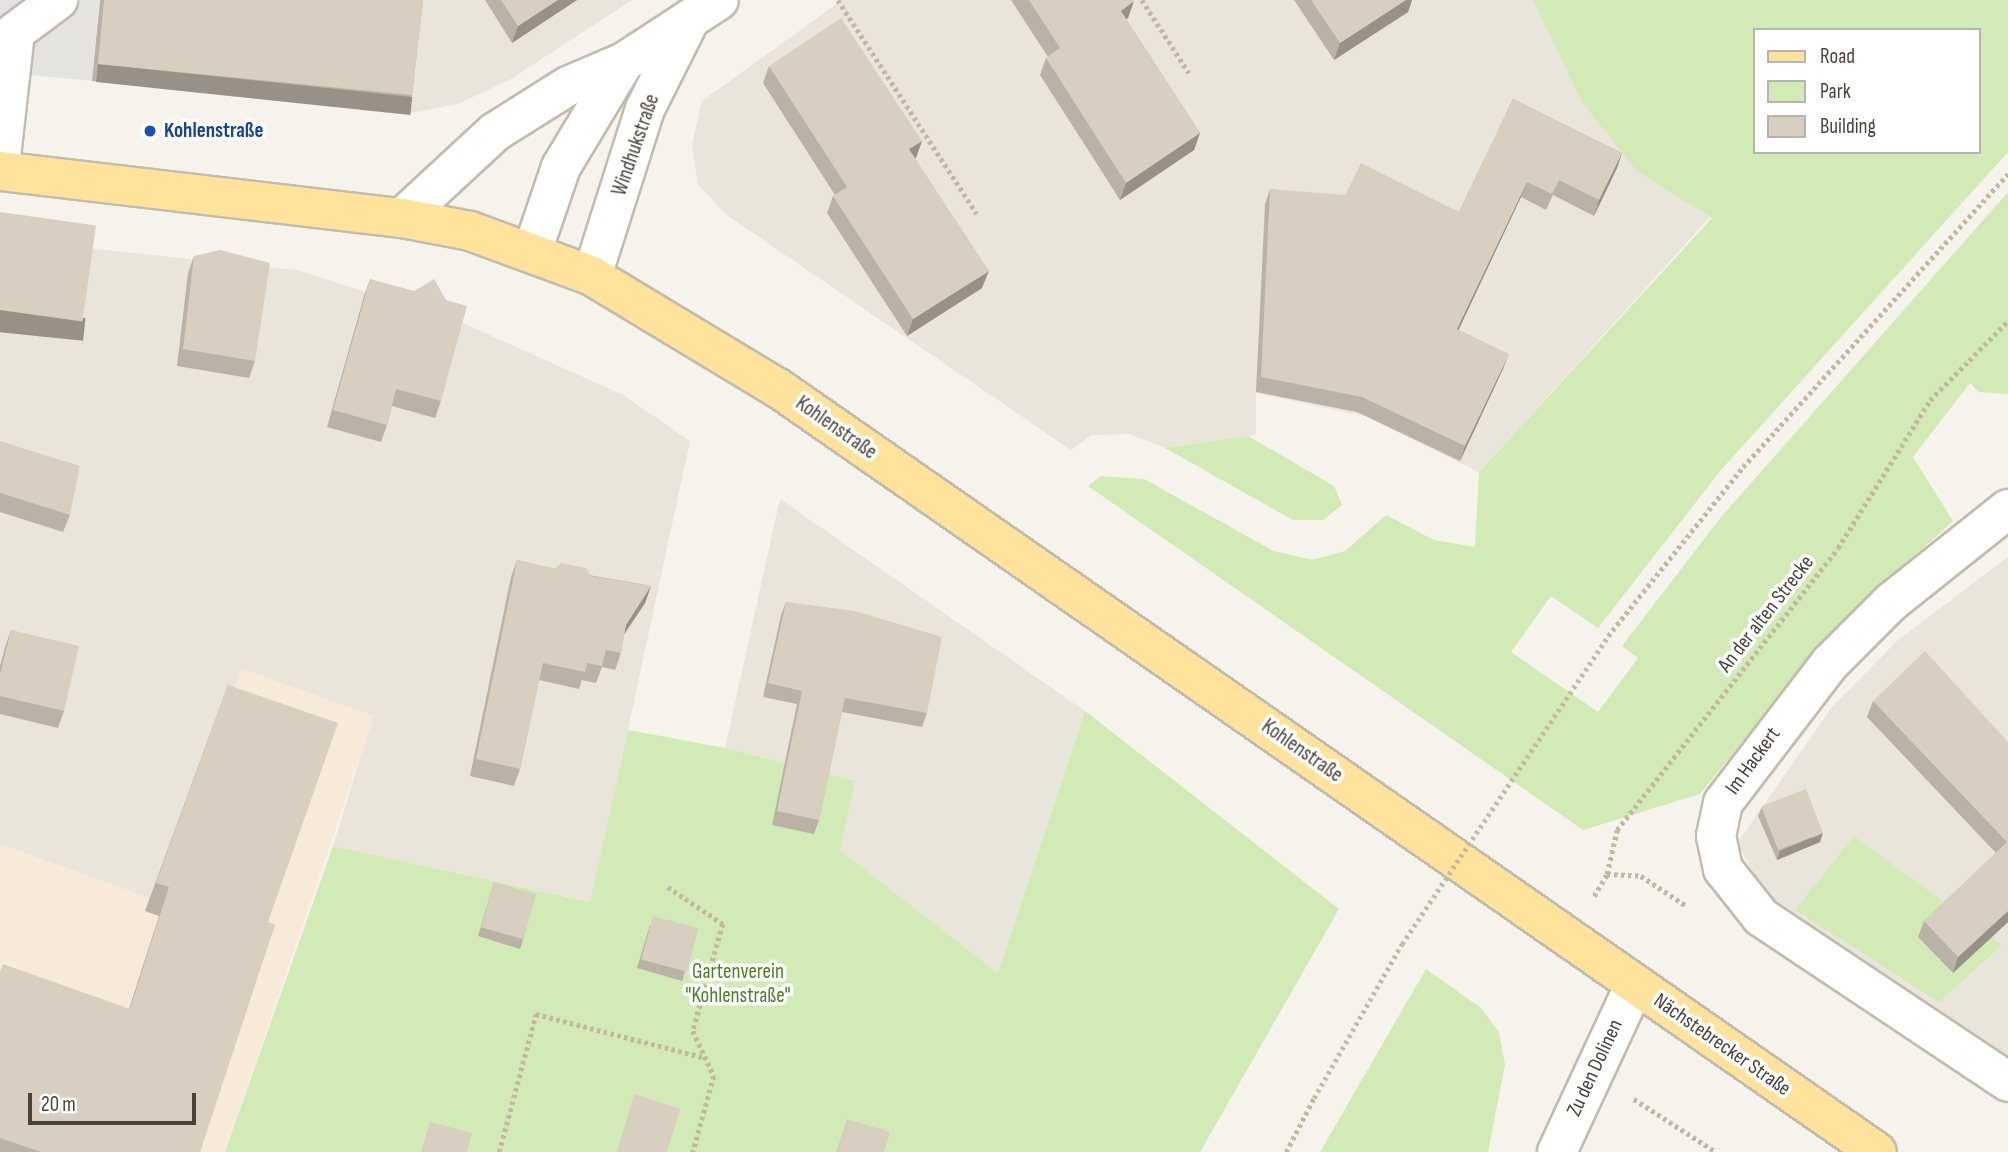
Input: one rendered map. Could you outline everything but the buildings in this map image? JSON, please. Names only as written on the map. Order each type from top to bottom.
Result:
[{"type":"main road","name":"Kohlenstraße","points":[[0,169],[402,218],[532,251],[592,276],[778,388],[1567,938]]},
{"type":"main road","name":"Nächstebrecker Straße","points":[[1567,938],[1877,1152]]},
{"type":"street","points":[[0,169],[15,32],[58,0]]},
{"type":"street","name":"Windhukstraße","points":[[402,218],[495,132],[568,86],[624,62],[705,9]]},
{"type":"street","name":"Windhukstraße","points":[[592,276],[645,109],[705,9]]},
{"type":"street","name":"Windhukstraße","points":[[532,251],[561,167],[624,62]]},
{"type":"street","name":"Im Hackert","points":[[2008,509],[1965,538],[1830,663],[1723,803],[1716,836],[1723,869],[1761,917],[2008,1082]]},
{"type":"street","name":"Zu den Dolinen","points":[[1557,1152],[1592,1071],[1635,985]]},
{"type":"path","points":[[838,0],[977,214]]},
{"type":"path","points":[[1142,0],[1189,73]]},
{"type":"path","points":[[1286,1152],[1402,944],[1608,636],[1752,457],[2008,174]]},
{"type":"path","name":"An der alten Strecke","points":[[1567,938],[1607,874],[1617,831],[1838,548],[1930,400],[2008,321]]},
{"type":"path","points":[[668,887],[723,924],[693,1031],[714,1076],[693,1152]]},
{"type":"path","points":[[499,1152],[536,1014],[706,1058]]},
{"type":"path","points":[[1592,1071],[1716,1152]]},
{"type":"shaded area","points":[[0,0],[99,0],[92,81],[0,72]]},
{"type":"shaded area","points":[[100,0],[632,0],[511,79],[458,104],[410,113],[92,81]]},
{"type":"shaded area","points":[[842,0],[1901,0],[1764,28],[1752,28],[1752,154],[1767,154],[1479,472],[1365,416],[1256,393],[1256,435],[1165,448],[1129,434],[1092,435],[1071,450],[728,216],[698,185],[692,144],[702,101]]},
{"type":"shaded area","points":[[0,239],[297,270],[463,323],[623,395],[690,441],[591,902],[333,846],[373,716],[241,669],[156,901],[0,844]]},
{"type":"shaded area","points":[[780,499],[1085,711],[998,973],[840,850],[854,781],[725,748]]},
{"type":"shaded area","points":[[2008,557],[2008,1061],[1765,893],[1737,843],[1832,707],[1897,641]]},
{"type":"shaded area","points":[[241,668],[374,716],[225,1152],[0,1152],[0,844],[156,900]]},
{"type":"green space","points":[[1533,0],[2008,0],[2008,152],[1721,470],[1598,628],[1551,596],[1511,652],[1598,712],[1638,658],[1622,646],[1721,517],[2008,192],[2008,394],[1979,392],[1970,383],[1913,457],[1953,521],[1837,626],[1700,794],[1583,830],[1088,486],[1101,476],[1144,479],[1274,551],[1312,560],[1345,551],[1386,515],[1434,540],[1475,547],[1479,472],[1712,218],[1637,171],[1582,102]]},
{"type":"green space","points":[[1248,436],[1334,486],[1342,505],[1323,520],[1293,520],[1165,448]]},
{"type":"green space","name":"Gartenverein \"Kohlenstraße\"","points":[[1085,711],[1339,909],[1200,1152],[225,1152],[333,846],[590,902],[628,730],[725,748],[855,781],[840,850],[998,973]]},
{"type":"green space","points":[[1854,836],[2002,945],[1939,1002],[1795,910]]},
{"type":"green space","points":[[1426,969],[1481,1008],[1499,1032],[1505,1065],[1488,1152],[1320,1152]]},
{"type":"place","name":"Kohlenstraße","points":[[150,131]]}]
